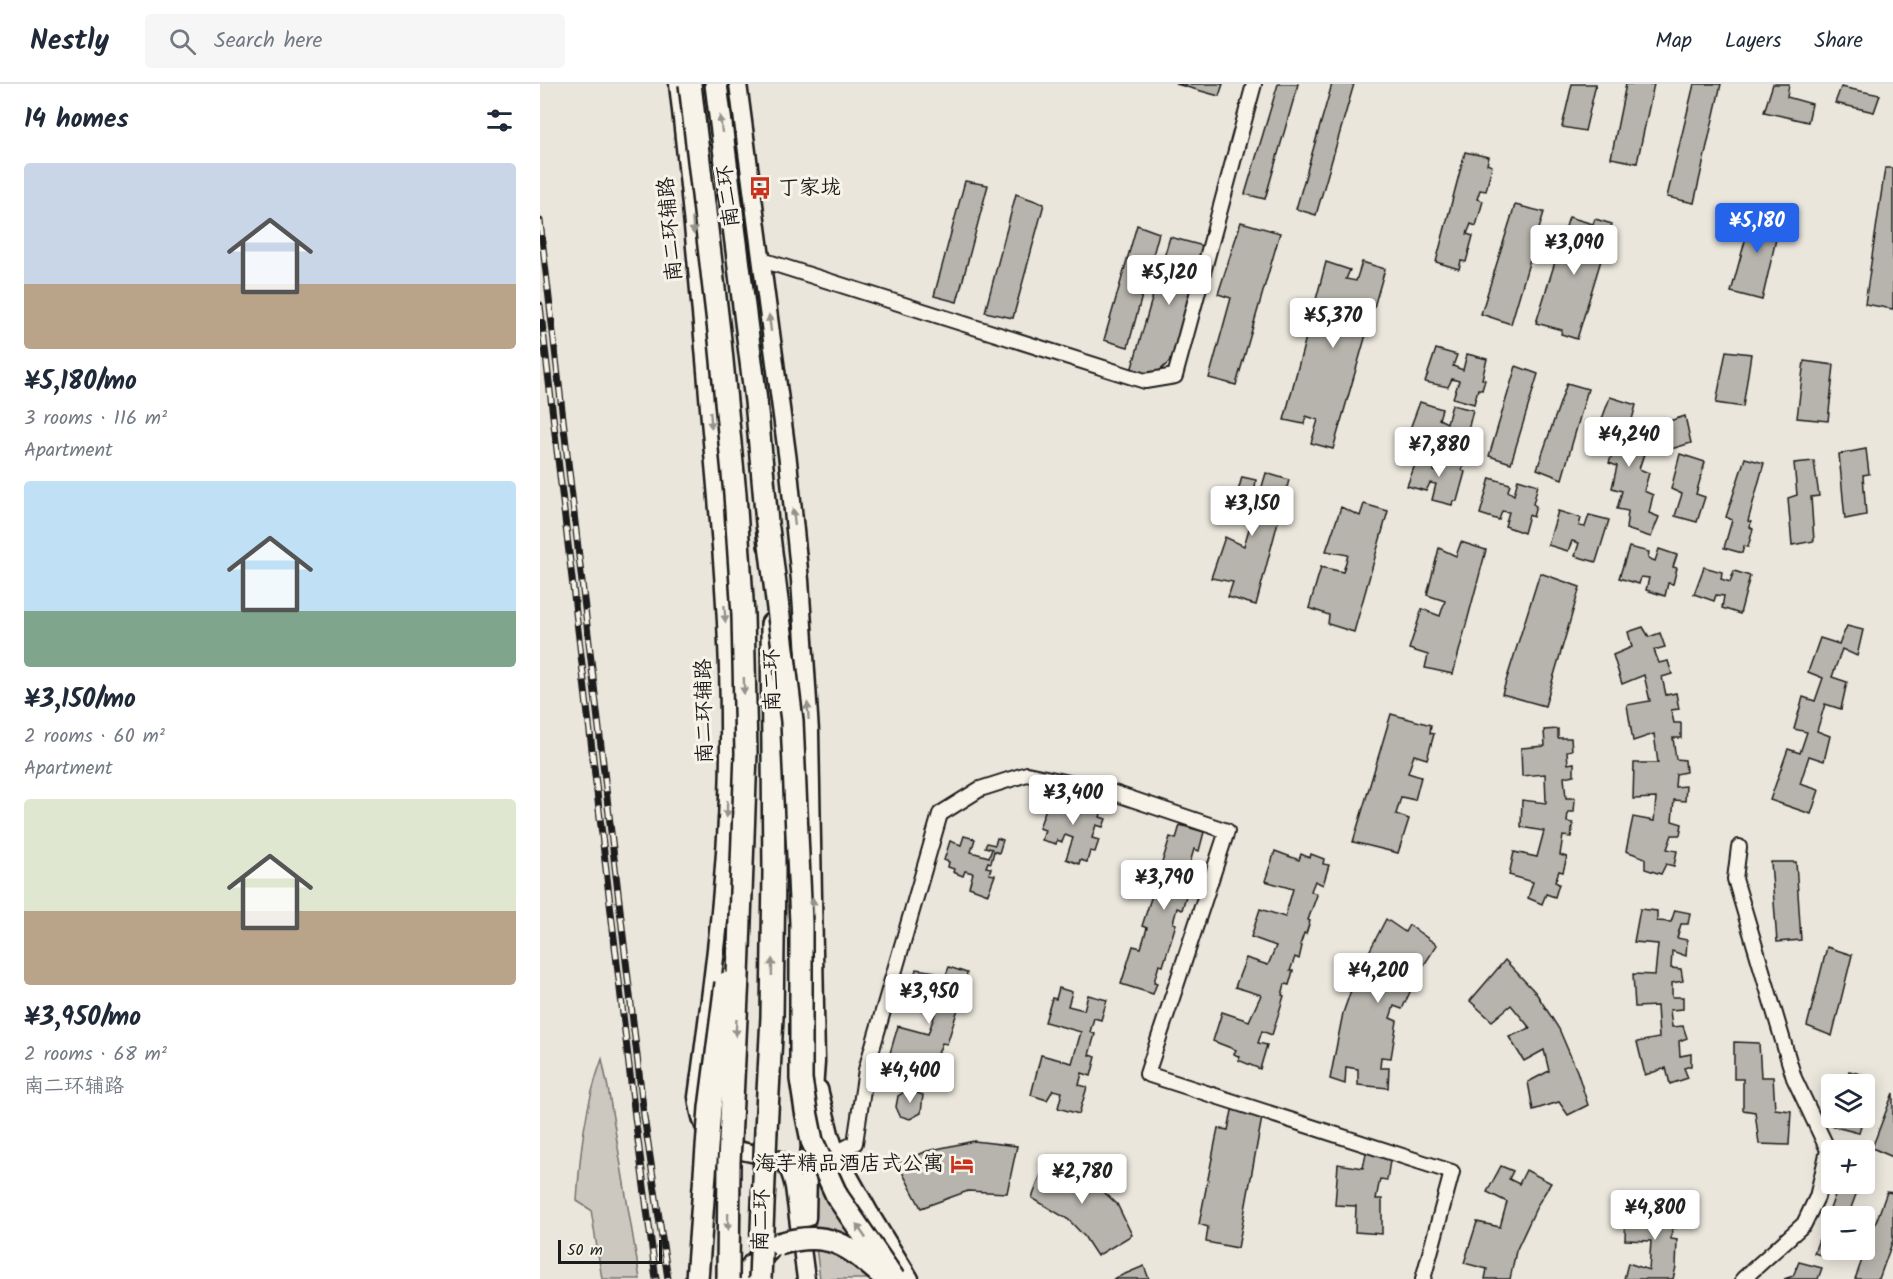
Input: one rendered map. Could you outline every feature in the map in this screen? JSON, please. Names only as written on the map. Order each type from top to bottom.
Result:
[{"type":"highway","name":"南二环","points":[[690,84],[720,340],[743,615],[746,753],[729,1162],[728,1279]]},
{"type":"highway","name":"南二环","points":[[716,84],[756,401],[768,528],[773,646],[772,1017],[760,1279]]},
{"type":"highway","points":[[768,528],[792,721],[801,923],[801,1079],[806,1111],[812,1141],[837,1196],[894,1279]]},
{"type":"highway","points":[[697,1279],[710,1108],[742,861]]},
{"type":"highway","points":[[744,1279],[766,1251],[779,1244],[805,1237],[828,1239],[840,1244],[867,1261],[887,1279]]},
{"type":"street","name":"南二环辅路","points":[[678,84],[687,159],[718,505],[727,646],[729,746],[725,856],[720,912],[697,1097],[700,1116],[705,1128],[722,1147],[776,1159],[785,1164],[794,1187],[806,1279]]},
{"type":"street","points":[[738,84],[788,461],[800,580],[810,732],[816,1062],[807,1215],[814,1279]]},
{"type":"street","points":[[762,260],[1145,381],[1175,376],[1254,84]]},
{"type":"street","points":[[836,1153],[855,1143],[866,1070],[940,814],[980,789],[1027,774],[1111,792],[1227,831],[1148,1074],[1452,1172],[1423,1279]]},
{"type":"street","points":[[1739,847],[1735,879],[1794,1078],[1828,1150],[1817,1197],[1804,1224],[1743,1279]]},
{"type":"street","points":[[816,1062],[821,1104],[836,1153],[910,1279]]},
{"type":"shaded area","points":[[602,1059],[640,1279],[602,1279],[591,1210],[577,1201],[584,1129],[591,1094]]},
{"type":"shaded area","points":[[815,1176],[884,1279],[820,1279],[816,1247]]},
{"type":"building","points":[[1176,84],[1223,84],[1219,96]]},
{"type":"building","points":[[1278,84],[1298,84],[1265,199],[1245,194]]},
{"type":"building","points":[[1332,84],[1354,84],[1316,215],[1296,209]]},
{"type":"building","points":[[1572,84],[1596,84],[1585,131],[1562,127]]},
{"type":"building","points":[[1626,84],[1654,84],[1637,163],[1611,158]]},
{"type":"building","points":[[1694,84],[1721,84],[1694,203],[1667,197]]},
{"type":"building","points":[[1773,84],[1789,84],[1787,97],[1812,104],[1808,122],[1764,112]]},
{"type":"building","points":[[1841,87],[1880,95],[1874,112],[1835,103]]},
{"type":"building","points":[[1465,152],[1489,157],[1487,164],[1492,166],[1486,191],[1480,190],[1477,199],[1483,201],[1476,226],[1471,224],[1467,234],[1473,236],[1466,262],[1461,261],[1459,269],[1436,262]]},
{"type":"building","points":[[1885,168],[1893,168],[1893,309],[1865,304]]},
{"type":"building","points":[[965,181],[988,185],[957,302],[934,296]]},
{"type":"building","points":[[1016,194],[1044,204],[1013,318],[985,312]]},
{"type":"building","points":[[1515,205],[1544,212],[1511,324],[1481,314]]},
{"type":"building","points":[[1754,208],[1782,213],[1762,300],[1731,292]]},
{"type":"building","points":[[1569,217],[1593,224],[1595,219],[1612,224],[1577,339],[1561,334],[1562,330],[1536,323]]},
{"type":"building","points":[[1241,222],[1280,233],[1236,385],[1209,378],[1231,298],[1218,294]]},
{"type":"building","points":[[1137,225],[1159,233],[1128,347],[1104,340]]},
{"type":"building","points":[[1170,237],[1207,247],[1181,337],[1169,362],[1155,375],[1131,371]]},
{"type":"building","points":[[1326,262],[1350,270],[1346,279],[1356,281],[1362,262],[1385,269],[1333,449],[1311,443],[1318,420],[1306,416],[1304,424],[1284,420]]},
{"type":"building","points":[[1436,349],[1457,355],[1453,366],[1463,370],[1467,354],[1487,359],[1482,379],[1485,380],[1482,390],[1478,389],[1474,404],[1453,398],[1459,381],[1452,379],[1448,387],[1425,382]]},
{"type":"building","points":[[1726,351],[1751,354],[1743,407],[1716,403]]},
{"type":"building","points":[[1804,361],[1834,365],[1828,421],[1797,418]]},
{"type":"building","points":[[1516,366],[1538,374],[1511,463],[1489,456]]},
{"type":"building","points":[[1567,383],[1588,389],[1562,479],[1537,469]]},
{"type":"building","points":[[1610,397],[1636,405],[1631,423],[1640,427],[1635,447],[1645,451],[1639,469],[1649,473],[1644,491],[1653,495],[1649,513],[1659,517],[1651,537],[1626,529],[1628,511],[1617,509],[1622,491],[1612,488],[1617,466],[1609,463],[1616,442],[1606,440],[1611,422],[1602,419]]},
{"type":"building","points":[[1420,402],[1442,409],[1439,419],[1447,423],[1452,405],[1473,410],[1468,430],[1471,432],[1468,441],[1464,441],[1459,454],[1438,447],[1443,431],[1436,429],[1432,440],[1408,434]]},
{"type":"building","points":[[1685,416],[1691,443],[1671,449],[1663,423]]},
{"type":"building","points":[[1866,449],[1869,474],[1863,475],[1866,515],[1845,519],[1839,454]]},
{"type":"building","points":[[1419,454],[1437,458],[1434,471],[1440,473],[1445,455],[1466,462],[1462,470],[1465,472],[1457,501],[1453,501],[1452,505],[1432,500],[1436,484],[1430,483],[1426,491],[1407,486]]},
{"type":"building","points":[[1680,454],[1705,462],[1696,494],[1705,497],[1697,522],[1675,516],[1682,494],[1671,489]]},
{"type":"building","points":[[1745,458],[1764,463],[1748,521],[1751,522],[1750,527],[1753,529],[1748,547],[1744,546],[1742,553],[1724,548],[1732,520],[1726,517]]},
{"type":"building","points":[[1814,461],[1819,496],[1811,497],[1814,541],[1792,545],[1788,498],[1797,495],[1794,463]]},
{"type":"building","points":[[1266,473],[1289,480],[1256,605],[1228,597],[1233,582],[1211,578],[1225,537],[1244,546],[1251,522],[1230,519],[1242,477],[1256,480],[1255,487],[1261,490]]},
{"type":"building","points":[[1490,478],[1510,484],[1508,491],[1514,495],[1518,479],[1538,485],[1533,504],[1536,506],[1533,517],[1529,515],[1524,533],[1505,526],[1509,512],[1502,511],[1499,520],[1480,514]]},
{"type":"building","points":[[1364,504],[1388,511],[1354,632],[1328,624],[1329,615],[1309,608],[1321,567],[1343,572],[1348,555],[1326,551],[1341,507],[1360,516]]},
{"type":"building","points":[[1558,511],[1581,518],[1579,526],[1585,527],[1589,515],[1609,520],[1596,562],[1575,556],[1579,543],[1572,541],[1568,551],[1548,545]]},
{"type":"building","points":[[1461,542],[1486,550],[1453,674],[1425,668],[1428,655],[1409,649],[1422,609],[1440,616],[1445,601],[1427,595],[1439,548],[1456,556]]},
{"type":"building","points":[[1629,547],[1649,552],[1648,558],[1655,561],[1659,549],[1677,555],[1673,567],[1677,568],[1673,584],[1668,583],[1665,596],[1646,590],[1649,578],[1641,577],[1639,584],[1619,578]]},
{"type":"building","points":[[1704,567],[1722,572],[1721,579],[1730,582],[1734,571],[1750,576],[1740,614],[1722,608],[1724,596],[1716,595],[1714,601],[1694,594]]},
{"type":"building","points":[[1540,573],[1580,587],[1545,706],[1502,694]]},
{"type":"building","points":[[1847,626],[1863,630],[1857,656],[1842,649],[1832,677],[1847,682],[1841,709],[1825,704],[1817,731],[1830,736],[1824,761],[1809,756],[1800,784],[1819,790],[1811,814],[1770,800],[1788,749],[1800,753],[1807,732],[1794,729],[1803,697],[1815,701],[1823,678],[1808,672],[1820,638],[1839,644]]},
{"type":"building","points":[[1643,627],[1649,637],[1660,633],[1665,647],[1654,650],[1659,663],[1668,661],[1672,674],[1662,677],[1666,695],[1676,693],[1679,709],[1671,710],[1674,723],[1681,723],[1681,738],[1673,738],[1676,759],[1685,760],[1686,772],[1676,774],[1675,787],[1686,786],[1685,801],[1674,800],[1672,821],[1682,824],[1680,835],[1672,835],[1667,849],[1677,851],[1674,866],[1666,864],[1661,874],[1645,869],[1645,858],[1626,851],[1633,817],[1654,821],[1656,798],[1633,799],[1634,763],[1658,763],[1654,734],[1633,741],[1627,705],[1650,701],[1644,675],[1622,684],[1613,655],[1632,647],[1628,632]]},
{"type":"building","points":[[1391,714],[1431,725],[1430,733],[1434,734],[1427,759],[1414,755],[1408,773],[1421,777],[1415,800],[1401,797],[1396,814],[1409,819],[1398,853],[1353,842]]},
{"type":"building","points":[[1558,729],[1558,738],[1571,738],[1572,750],[1567,751],[1568,764],[1574,763],[1574,775],[1564,777],[1566,798],[1575,798],[1574,812],[1568,812],[1567,822],[1573,823],[1571,837],[1563,836],[1560,855],[1567,857],[1563,872],[1559,871],[1555,882],[1559,884],[1555,897],[1546,894],[1542,904],[1528,898],[1533,882],[1509,875],[1514,852],[1537,857],[1544,831],[1521,827],[1522,800],[1546,803],[1545,774],[1522,776],[1521,748],[1545,746],[1544,730]]},
{"type":"building","points":[[1055,792],[1072,797],[1070,803],[1074,804],[1073,810],[1081,813],[1085,799],[1104,805],[1100,817],[1106,819],[1103,827],[1096,825],[1092,838],[1099,840],[1095,852],[1090,851],[1087,862],[1080,860],[1079,864],[1066,859],[1073,838],[1065,835],[1062,842],[1057,840],[1056,844],[1042,840],[1045,830],[1039,828],[1049,800],[1052,801]]},
{"type":"building","points":[[1180,825],[1204,832],[1199,851],[1194,849],[1190,863],[1195,864],[1182,910],[1177,908],[1173,923],[1176,924],[1163,966],[1159,965],[1153,994],[1121,984],[1133,946],[1141,948],[1147,928],[1142,926],[1152,895],[1158,895],[1165,870],[1160,869],[1170,837],[1176,839]]},
{"type":"building","points":[[964,836],[975,839],[971,852],[989,857],[992,849],[985,847],[987,843],[995,845],[997,838],[1003,840],[999,853],[994,851],[991,863],[988,862],[986,867],[991,868],[989,874],[995,875],[988,894],[969,887],[973,873],[965,871],[963,876],[953,872],[954,869],[948,867],[949,862],[944,860],[950,841],[961,845]]},
{"type":"building","points":[[1275,851],[1299,860],[1301,854],[1310,858],[1311,854],[1324,859],[1323,864],[1329,865],[1323,885],[1315,881],[1311,891],[1317,895],[1308,920],[1310,921],[1300,945],[1302,946],[1299,959],[1295,957],[1290,971],[1293,971],[1289,985],[1285,984],[1282,995],[1284,996],[1272,1035],[1262,1031],[1258,1043],[1267,1045],[1260,1069],[1238,1060],[1240,1057],[1234,1054],[1236,1050],[1213,1041],[1222,1012],[1249,1021],[1261,995],[1235,987],[1246,958],[1268,965],[1276,946],[1251,937],[1260,909],[1285,917],[1293,889],[1265,881]]},
{"type":"building","points":[[1771,862],[1796,862],[1801,940],[1777,942]]},
{"type":"building","points":[[1640,909],[1657,911],[1657,921],[1671,922],[1675,910],[1690,913],[1688,924],[1681,924],[1677,938],[1687,940],[1686,956],[1672,951],[1671,968],[1681,969],[1683,981],[1672,983],[1672,997],[1683,997],[1683,1009],[1670,1010],[1672,1027],[1683,1026],[1687,1038],[1679,1041],[1680,1056],[1691,1054],[1691,1066],[1684,1068],[1688,1078],[1670,1084],[1666,1068],[1645,1075],[1637,1042],[1659,1038],[1657,1006],[1635,1007],[1633,974],[1655,975],[1658,944],[1634,942]]},
{"type":"building","points":[[1386,919],[1405,932],[1409,925],[1437,945],[1424,965],[1415,958],[1411,967],[1419,973],[1402,1009],[1394,1006],[1390,1018],[1397,1021],[1391,1058],[1381,1057],[1380,1068],[1389,1068],[1388,1088],[1358,1085],[1358,1069],[1346,1067],[1345,1084],[1330,1079],[1343,1013],[1355,979]]},
{"type":"building","points":[[1827,947],[1852,955],[1832,1036],[1807,1026]]},
{"type":"building","points":[[1505,960],[1536,993],[1559,1029],[1577,1071],[1588,1105],[1568,1115],[1559,1102],[1533,1110],[1528,1082],[1549,1071],[1544,1050],[1524,1061],[1509,1037],[1530,1028],[1511,1005],[1492,1021],[1470,1001]]},
{"type":"building","points":[[949,967],[967,973],[963,995],[956,994],[951,1006],[958,1009],[947,1044],[942,1043],[936,1059],[944,1062],[935,1091],[914,1083],[917,1069],[888,1060],[898,1026],[928,1034],[936,1011],[925,1006],[924,1011],[907,1005],[916,969],[935,972],[934,979],[944,980]]},
{"type":"building","points":[[1059,988],[1072,992],[1068,1006],[1084,1010],[1088,995],[1107,1000],[1101,1020],[1094,1018],[1090,1032],[1095,1034],[1089,1055],[1096,1057],[1091,1076],[1082,1073],[1079,1085],[1087,1087],[1079,1114],[1058,1108],[1062,1092],[1053,1090],[1047,1100],[1031,1095],[1041,1055],[1072,1063],[1081,1032],[1045,1022],[1052,998],[1056,999]]},
{"type":"building","points":[[1734,1042],[1759,1043],[1761,1077],[1773,1077],[1775,1109],[1791,1111],[1789,1145],[1759,1144],[1755,1112],[1743,1110],[1743,1079],[1734,1079]]},
{"type":"building","points":[[907,1090],[923,1095],[921,1113],[910,1119],[900,1116],[896,1107],[898,1096]]},
{"type":"building","points":[[1893,1093],[1893,1157],[1875,1149],[1875,1140]]},
{"type":"building","points":[[1233,1106],[1263,1112],[1238,1248],[1206,1242],[1208,1227],[1199,1224],[1218,1128],[1228,1130]]},
{"type":"building","points":[[1839,1128],[1860,1128],[1859,1133]]},
{"type":"building","points":[[974,1141],[1017,1146],[1007,1193],[968,1191],[921,1208],[898,1164],[927,1151]]},
{"type":"building","points":[[1367,1149],[1391,1154],[1387,1180],[1380,1179],[1376,1199],[1382,1199],[1382,1234],[1355,1232],[1356,1206],[1335,1205],[1338,1164],[1363,1168]]},
{"type":"building","points":[[1048,1156],[1081,1171],[1117,1204],[1132,1235],[1097,1256],[1084,1236],[1069,1220],[1032,1198]]},
{"type":"building","points":[[1501,1166],[1513,1171],[1509,1179],[1519,1184],[1526,1170],[1551,1183],[1538,1204],[1516,1251],[1510,1279],[1485,1279],[1487,1269],[1464,1263],[1477,1222],[1500,1227],[1507,1202],[1487,1192]]},
{"type":"building","points":[[1887,1192],[1893,1193],[1893,1240],[1879,1279],[1855,1279],[1862,1260],[1875,1260],[1875,1225]]},
{"type":"building","points":[[1835,1194],[1856,1194],[1852,1206],[1831,1206]]},
{"type":"building","points":[[1652,1205],[1682,1205],[1682,1226],[1672,1229],[1671,1239],[1677,1240],[1673,1279],[1624,1279],[1628,1263],[1649,1270],[1651,1241],[1625,1240],[1626,1210],[1641,1210],[1642,1222],[1651,1222]]},
{"type":"building","points":[[1821,1234],[1821,1255],[1814,1253]]},
{"type":"building","points":[[1799,1262],[1822,1268],[1818,1279],[1784,1279],[1793,1276]]},
{"type":"building","points":[[1144,1266],[1149,1279],[1113,1279]]},
{"type":"railway","points":[[540,221],[644,1116],[668,1279]]},
{"type":"railway","points":[[540,305],[656,1279]]},
{"type":"place","name":"丁家垅","points":[[760,188]]},
{"type":"place","name":"海芋精品酒店式公寓","points":[[962,1164]]}]
